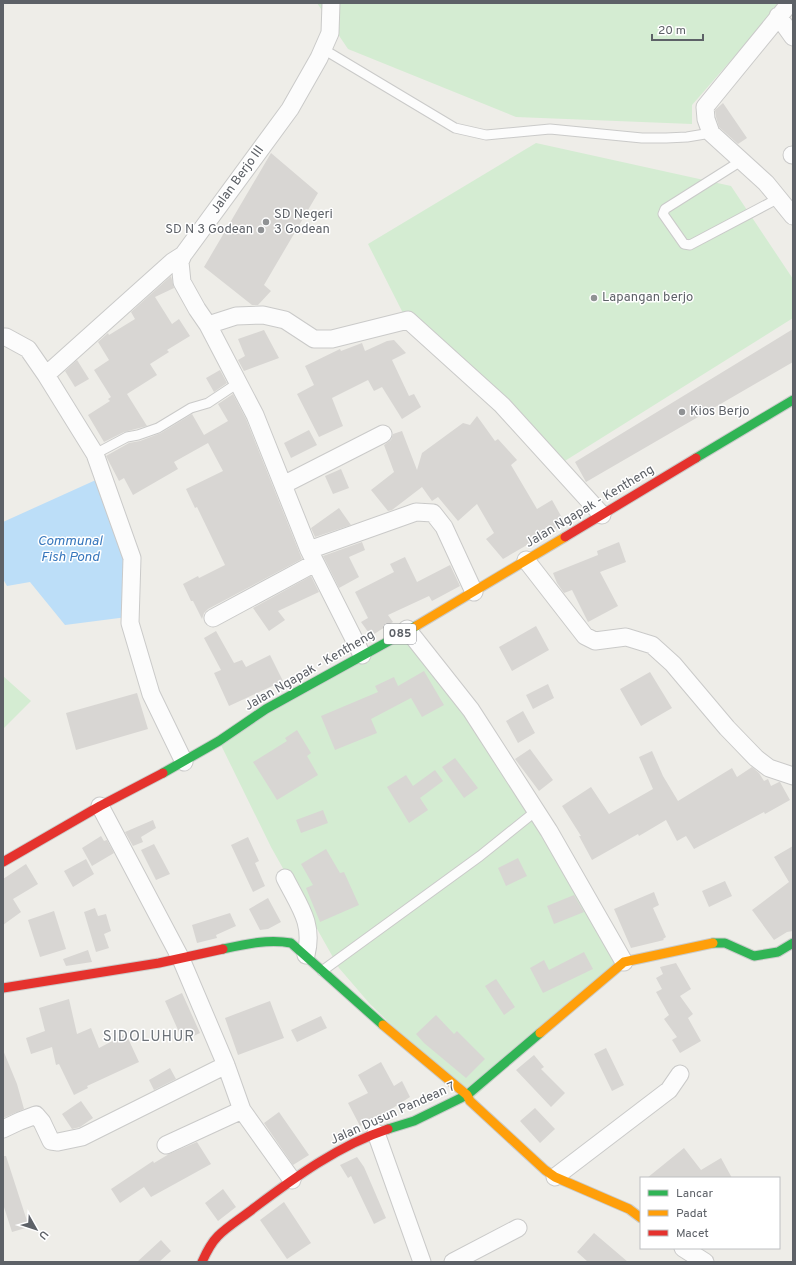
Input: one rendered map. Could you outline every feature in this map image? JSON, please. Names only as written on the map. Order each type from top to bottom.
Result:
[{"type":"street","name":"Jalan Berjo III","points":[[46,374],[172,262],[183,255],[290,109],[319,58],[330,33],[331,3]]},
{"type":"street","points":[[790,3],[706,107],[706,119],[711,133],[766,183],[793,216]]},
{"type":"street","points":[[778,16],[793,37]]},
{"type":"street","points":[[183,255],[180,262],[182,282],[197,309],[208,324],[255,415],[312,556],[362,655]]},
{"type":"street","points":[[208,324],[236,316],[263,315],[285,320],[314,340],[332,339],[408,320],[502,405],[602,515]]},
{"type":"street","points":[[3,337],[6,337],[28,349],[46,374],[95,454],[132,558],[130,623],[151,694],[184,762]]},
{"type":"street","name":"Jalan Ngapak - Kentheng","points":[[3,862],[100,806],[184,762],[219,741],[266,709],[474,592],[504,572],[793,400]]},
{"type":"street","points":[[283,485],[383,434]]},
{"type":"street","points":[[213,618],[312,556],[416,512],[433,513],[444,527],[474,592]]},
{"type":"street","points":[[526,560],[585,636],[595,641],[626,637],[652,645],[673,664],[727,728],[756,758],[769,768],[793,776]]},
{"type":"street","points":[[407,629],[471,710],[592,904],[624,962],[709,943],[725,944],[754,956],[778,952],[793,943]]},
{"type":"street","points":[[100,806],[181,959],[226,1065],[242,1110],[292,1180]]},
{"type":"street","points":[[285,878],[305,917],[308,927],[308,944],[306,955]]},
{"type":"street","points":[[3,988],[181,959],[260,942],[286,941],[291,943],[306,955],[375,1018],[467,1095],[470,1101],[545,1170],[556,1177],[629,1209],[640,1217]]},
{"type":"street","name":"Jalan Dusun Pandean 7","points":[[202,1262],[207,1250],[218,1236],[292,1180],[336,1153],[376,1133],[414,1121],[467,1095],[624,962]]},
{"type":"street","points":[[3,1129],[36,1115],[42,1122],[51,1141],[58,1142],[82,1136],[226,1065]]},
{"type":"street","points":[[556,1177],[669,1090],[680,1074]]},
{"type":"street","points":[[166,1145],[242,1110]]},
{"type":"street","points":[[376,1133],[422,1262]]},
{"type":"street","points":[[453,1262],[518,1228]]},
{"type":"street","points":[[685,1249],[705,1262]]},
{"type":"lane","points":[[323,48],[455,128],[475,133],[491,135],[550,129],[642,138],[666,138],[687,137],[711,133]]},
{"type":"lane","points":[[741,161],[665,209],[663,214],[684,244],[690,245],[779,198]]},
{"type":"lane","points":[[95,454],[127,437],[158,428],[191,408],[208,403],[238,383]]},
{"type":"lane","points":[[322,970],[480,856],[536,812]]},
{"type":"green space","points":[[317,3],[781,3],[692,105],[692,124],[516,117],[348,49]]},
{"type":"green space","name":"Lapangan berjo","points":[[536,143],[731,186],[793,279],[793,318],[552,469],[408,323],[368,244]]},
{"type":"green space","points":[[407,629],[471,710],[624,962],[470,1101],[370,1004],[339,968],[271,847],[219,741]]},
{"type":"green space","points":[[3,676],[31,701],[3,729]]},
{"type":"water","name":"Communal Fish Pond","points":[[98,479],[128,558],[127,617],[65,625],[30,582],[7,586],[3,579],[3,522]]},
{"type":"building","points":[[723,103],[747,138],[738,144],[719,127],[715,110]]},
{"type":"building","name":"SD N 3 Godean","points":[[271,153],[318,193],[264,285],[271,291],[258,305],[252,305],[204,267]]},
{"type":"building","points":[[171,276],[174,288],[155,297],[172,324],[179,319],[190,336],[167,350],[169,352],[150,364],[157,375],[127,394],[147,426],[124,432],[104,442],[88,415],[110,401],[108,399],[111,397],[94,370],[109,360],[98,342],[108,333],[109,335],[135,319],[131,312]]},
{"type":"building","name":"Kios Berjo","points":[[793,329],[793,362],[586,482],[575,462]]},
{"type":"building","points":[[264,330],[279,358],[244,371],[238,360],[245,356],[238,339]]},
{"type":"building","points":[[394,340],[406,353],[392,360],[409,396],[414,394],[421,407],[402,419],[382,387],[374,391],[368,380],[332,398],[343,426],[319,437],[297,394],[314,385],[305,366],[340,349],[341,351],[362,343],[365,351],[387,341]]},
{"type":"building","points":[[77,360],[89,379],[75,387],[65,371]]},
{"type":"building","points":[[220,370],[227,383],[214,392],[206,378]]},
{"type":"building","points":[[233,394],[246,419],[302,559],[208,609],[204,613],[202,619],[183,584],[225,565],[197,507],[195,508],[186,489],[223,471],[208,443],[174,462],[178,469],[133,495],[124,478],[119,481],[106,456],[129,443],[140,441],[161,433],[192,414],[204,435],[228,421],[218,404]]},
{"type":"building","points":[[477,416],[495,441],[498,439],[517,460],[511,465],[537,509],[552,500],[565,523],[503,559],[486,539],[494,533],[477,504],[458,521],[438,497],[432,501],[422,487],[392,510],[388,511],[371,490],[394,472],[384,445],[391,440],[393,434],[402,431],[417,470],[422,453],[463,423],[470,425]]},
{"type":"building","points":[[309,430],[317,445],[291,458],[284,443]]},
{"type":"building","points":[[341,469],[349,488],[333,494],[325,476]]},
{"type":"building","points":[[339,508],[351,525],[315,537],[311,528]]},
{"type":"building","points":[[362,542],[365,550],[349,557],[359,577],[339,588],[323,556]]},
{"type":"building","points":[[619,542],[626,562],[600,572],[618,606],[588,622],[572,590],[564,593],[557,583],[553,573],[598,555],[597,551]]},
{"type":"building","points":[[405,557],[417,582],[450,565],[460,586],[432,601],[429,596],[388,615],[393,622],[371,636],[361,622],[368,618],[355,592],[394,572],[390,564]]},
{"type":"building","points":[[311,576],[319,592],[278,611],[285,620],[269,631],[253,608]]},
{"type":"building","points":[[536,626],[549,650],[512,671],[499,647]]},
{"type":"building","points":[[216,631],[234,663],[242,660],[246,667],[270,655],[283,681],[229,706],[214,673],[221,670],[204,638]]},
{"type":"building","points":[[424,671],[444,705],[422,717],[411,698],[371,719],[377,733],[335,750],[321,716],[378,692],[375,686],[394,677],[398,686]]},
{"type":"building","points":[[650,672],[672,708],[641,726],[620,689]]},
{"type":"building","points":[[548,684],[554,698],[533,709],[526,695]]},
{"type":"building","points":[[137,693],[148,729],[76,750],[66,713]]},
{"type":"building","points":[[523,711],[535,733],[518,743],[506,721]]},
{"type":"building","points":[[297,730],[311,753],[307,756],[318,775],[277,800],[253,762],[287,741],[285,738]]},
{"type":"building","points":[[530,749],[553,780],[539,791],[515,759]]},
{"type":"building","points":[[652,751],[663,776],[678,801],[732,768],[737,777],[752,767],[759,773],[764,781],[768,779],[771,786],[780,782],[790,800],[694,849],[686,836],[677,841],[666,820],[639,836],[638,834],[592,860],[579,836],[581,836],[562,806],[591,787],[609,814],[653,789],[639,757]]},
{"type":"building","points":[[455,758],[478,788],[464,798],[442,767]]},
{"type":"building","points":[[435,770],[443,781],[420,798],[428,810],[409,823],[387,787],[406,775],[413,786]]},
{"type":"building","points":[[323,810],[328,823],[301,833],[296,820]]},
{"type":"building","points":[[153,820],[156,828],[141,837],[143,842],[133,846],[125,832]]},
{"type":"building","points":[[101,836],[104,841],[107,840],[114,853],[92,866],[82,848]]},
{"type":"building","points":[[248,837],[259,861],[255,863],[265,886],[253,892],[231,845]]},
{"type":"building","points":[[154,844],[170,874],[156,880],[141,850]]},
{"type":"building","points":[[793,846],[793,931],[787,932],[774,940],[752,910],[789,882],[774,857]]},
{"type":"building","points":[[326,849],[340,873],[344,872],[359,905],[320,922],[306,888],[313,885],[301,864]]},
{"type":"building","points":[[518,858],[527,876],[506,886],[498,868]]},
{"type":"building","points":[[86,859],[94,874],[73,887],[64,871]]},
{"type":"building","points":[[26,864],[38,884],[13,899],[21,912],[3,925],[3,879]]},
{"type":"building","points":[[725,881],[732,896],[709,907],[702,891]]},
{"type":"building","points":[[654,892],[659,905],[653,908],[666,937],[663,939],[664,940],[631,948],[614,909]]},
{"type":"building","points":[[574,895],[584,912],[554,924],[547,906]]},
{"type":"building","points":[[268,898],[281,922],[268,929],[260,930],[249,909]]},
{"type":"building","points":[[95,908],[98,916],[106,914],[111,931],[104,934],[109,948],[96,952],[84,912]]},
{"type":"building","points":[[54,911],[66,949],[40,957],[28,920]]},
{"type":"building","points":[[230,913],[236,926],[216,935],[217,938],[197,943],[192,925]]},
{"type":"building","points":[[88,950],[92,962],[66,966],[63,959]]},
{"type":"building","points":[[584,952],[593,969],[543,993],[530,968],[544,960],[549,970]]},
{"type":"building","points":[[676,963],[691,989],[680,996],[693,1014],[688,1018],[701,1041],[680,1053],[672,1040],[677,1037],[664,1019],[669,1015],[656,992],[662,989],[656,978],[663,974],[660,967]]},
{"type":"building","points":[[496,979],[515,1007],[504,1015],[485,986]]},
{"type":"building","points":[[182,993],[200,1033],[183,1041],[165,1001]]},
{"type":"building","points":[[69,999],[77,1034],[91,1028],[99,1048],[126,1034],[139,1062],[87,1086],[88,1088],[74,1095],[59,1064],[56,1065],[52,1047],[31,1054],[26,1038],[45,1031],[39,1008]]},
{"type":"building","points":[[270,1001],[284,1038],[238,1055],[225,1018]]},
{"type":"building","points":[[436,1015],[454,1034],[457,1031],[485,1059],[466,1078],[424,1043],[416,1034]]},
{"type":"building","points":[[321,1016],[327,1028],[297,1042],[291,1030]]},
{"type":"building","points":[[606,1048],[624,1085],[612,1091],[594,1054]]},
{"type":"building","points":[[3,1050],[17,1084],[24,1109],[3,1118]]},
{"type":"building","points":[[534,1055],[544,1067],[541,1069],[565,1093],[551,1107],[516,1070]]},
{"type":"building","points":[[381,1062],[394,1086],[402,1081],[410,1097],[382,1115],[360,1126],[348,1103],[368,1093],[358,1075]]},
{"type":"building","points":[[170,1068],[176,1079],[154,1090],[149,1080]]},
{"type":"building","points":[[81,1101],[93,1118],[80,1127],[72,1129],[62,1114]]},
{"type":"building","points":[[535,1108],[555,1129],[540,1143],[520,1121]]},
{"type":"building","points":[[279,1112],[309,1155],[293,1165],[264,1123]]},
{"type":"building","points":[[197,1142],[211,1164],[151,1197],[144,1187],[120,1203],[111,1189],[153,1161],[154,1163],[169,1154]]},
{"type":"building","points":[[684,1148],[701,1170],[721,1158],[731,1177],[648,1177]]},
{"type":"building","points":[[3,1156],[6,1156],[29,1227],[12,1232],[3,1204]]},
{"type":"building","points":[[357,1157],[364,1167],[386,1218],[374,1224],[351,1176],[348,1178],[340,1165]]},
{"type":"building","points":[[223,1189],[236,1207],[218,1221],[205,1203]]},
{"type":"building","points":[[284,1202],[311,1243],[287,1259],[260,1220]]},
{"type":"building","points":[[594,1233],[628,1262],[588,1262],[577,1252]]},
{"type":"building","points":[[161,1240],[171,1251],[159,1262],[137,1262]]},
{"type":"traffic: fast","points":[[696,458],[793,400]]},
{"type":"traffic: fast","points":[[163,773],[219,741],[266,709],[416,626]]},
{"type":"traffic: fast","points":[[223,949],[265,942],[291,943],[383,1025]]},
{"type":"traffic: fast","points":[[713,943],[725,943],[754,956],[778,952],[793,943]]},
{"type":"traffic: fast","points":[[388,1129],[414,1121],[467,1095],[540,1033]]},
{"type":"traffic: slow","points":[[416,626],[565,537]]},
{"type":"traffic: slow","points":[[540,1033],[624,962],[713,943]]},
{"type":"traffic: slow","points":[[383,1025],[467,1095],[470,1101],[545,1170],[555,1177],[629,1209],[640,1217]]},
{"type":"traffic: jam","points":[[565,537],[696,458]]},
{"type":"traffic: jam","points":[[3,862],[100,806],[163,773]]},
{"type":"traffic: jam","points":[[3,988],[159,963],[223,949]]},
{"type":"traffic: jam","points":[[202,1262],[210,1245],[222,1232],[285,1185],[335,1153],[388,1129]]},
{"type":"place","name":"SD Negeri 3 Godean","points":[[266,222]]},
{"type":"place","name":"SD N 3 Godean","points":[[261,230]]},
{"type":"place","name":"Lapangan berjo","points":[[594,298]]},
{"type":"place","name":"Kios Berjo","points":[[682,412]]},
{"type":"district","name":"SIDOLUHUR","points":[[149,1037]]}]
